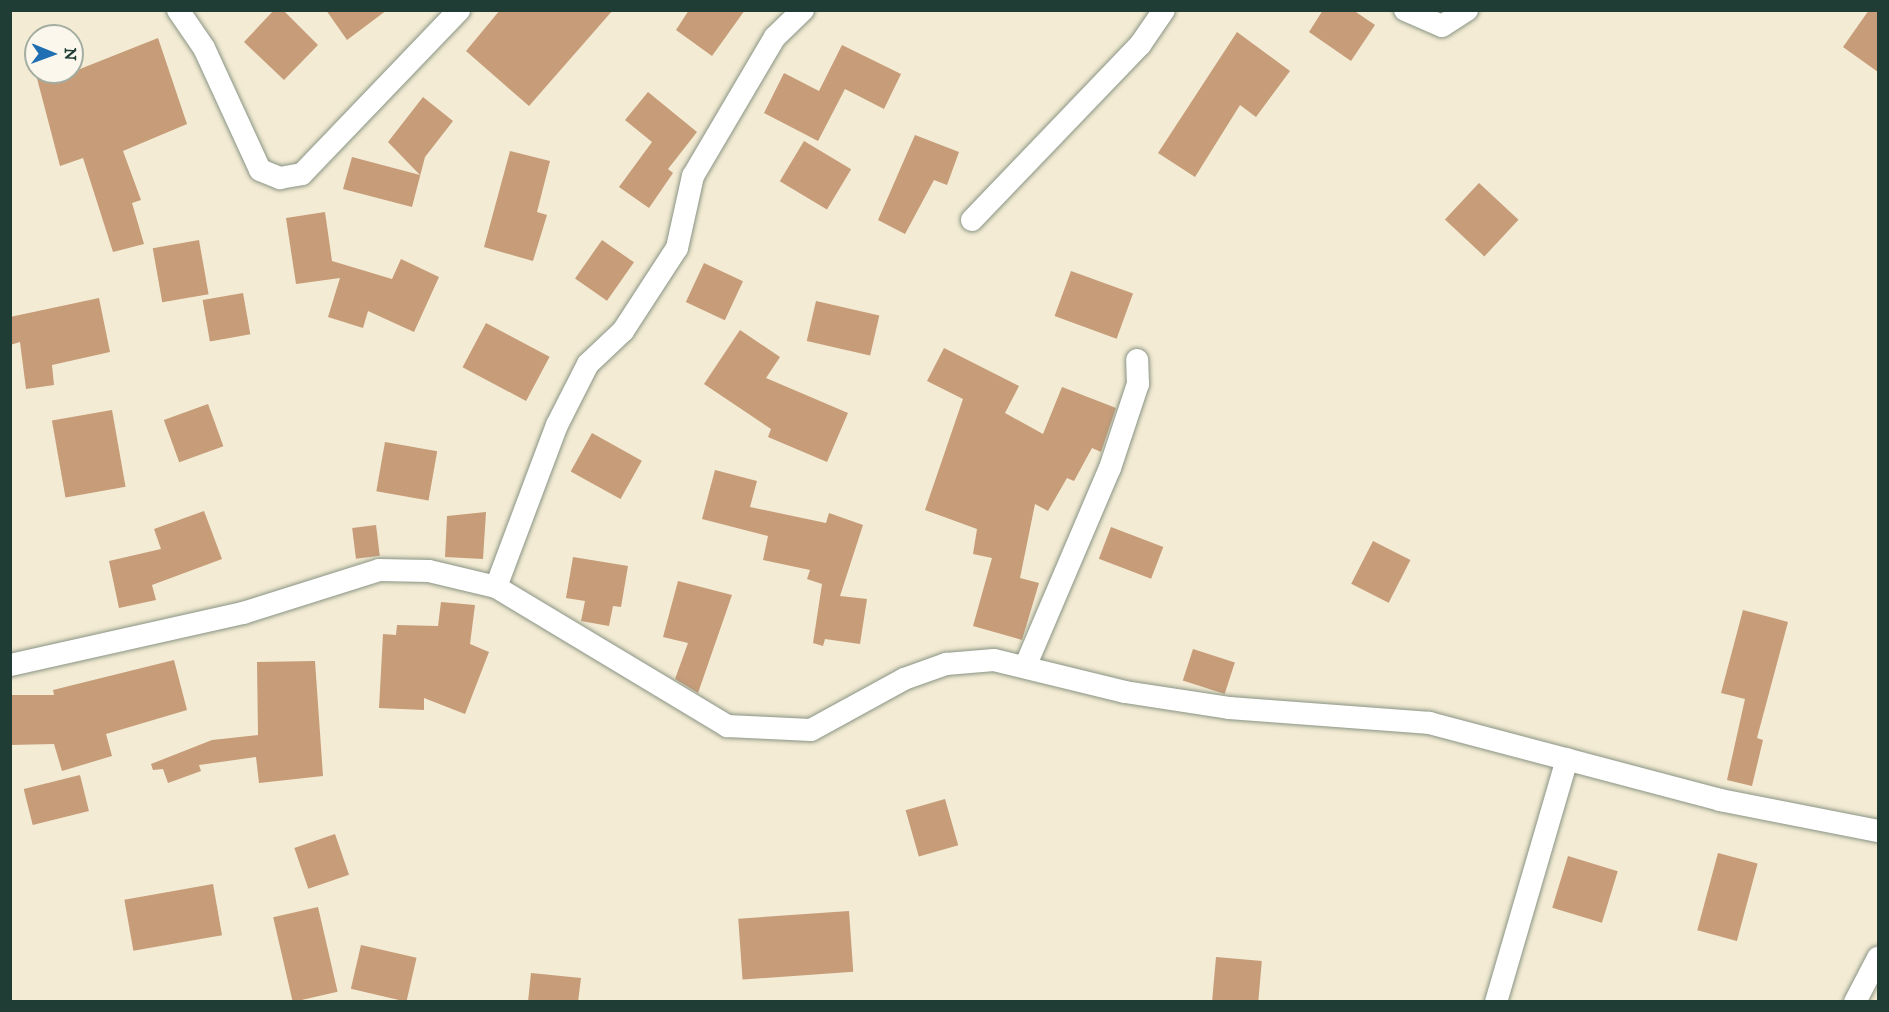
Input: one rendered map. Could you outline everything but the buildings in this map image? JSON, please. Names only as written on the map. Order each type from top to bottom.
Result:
[{"type":"street","points":[[178,10],[204,48],[261,170],[280,178],[303,174],[459,10]]},
{"type":"street","points":[[495,587],[557,425],[588,363],[623,331],[677,248],[693,176],[775,37],[802,10]]},
{"type":"street","points":[[972,220],[1140,45],[1164,10]]},
{"type":"street","points":[[1405,10],[1442,26],[1467,10]]},
{"type":"street","points":[[1025,667],[1110,468],[1138,384],[1137,360]]},
{"type":"street","points":[[10,666],[243,613],[378,570],[429,571],[495,587],[727,726],[811,730],[904,679],[946,664],[994,660],[1125,692],[1230,708],[1429,723],[1720,800],[1878,831]]},
{"type":"street","points":[[1496,1002],[1567,759]]},
{"type":"street","points":[[1855,1002],[1878,958]]}]
